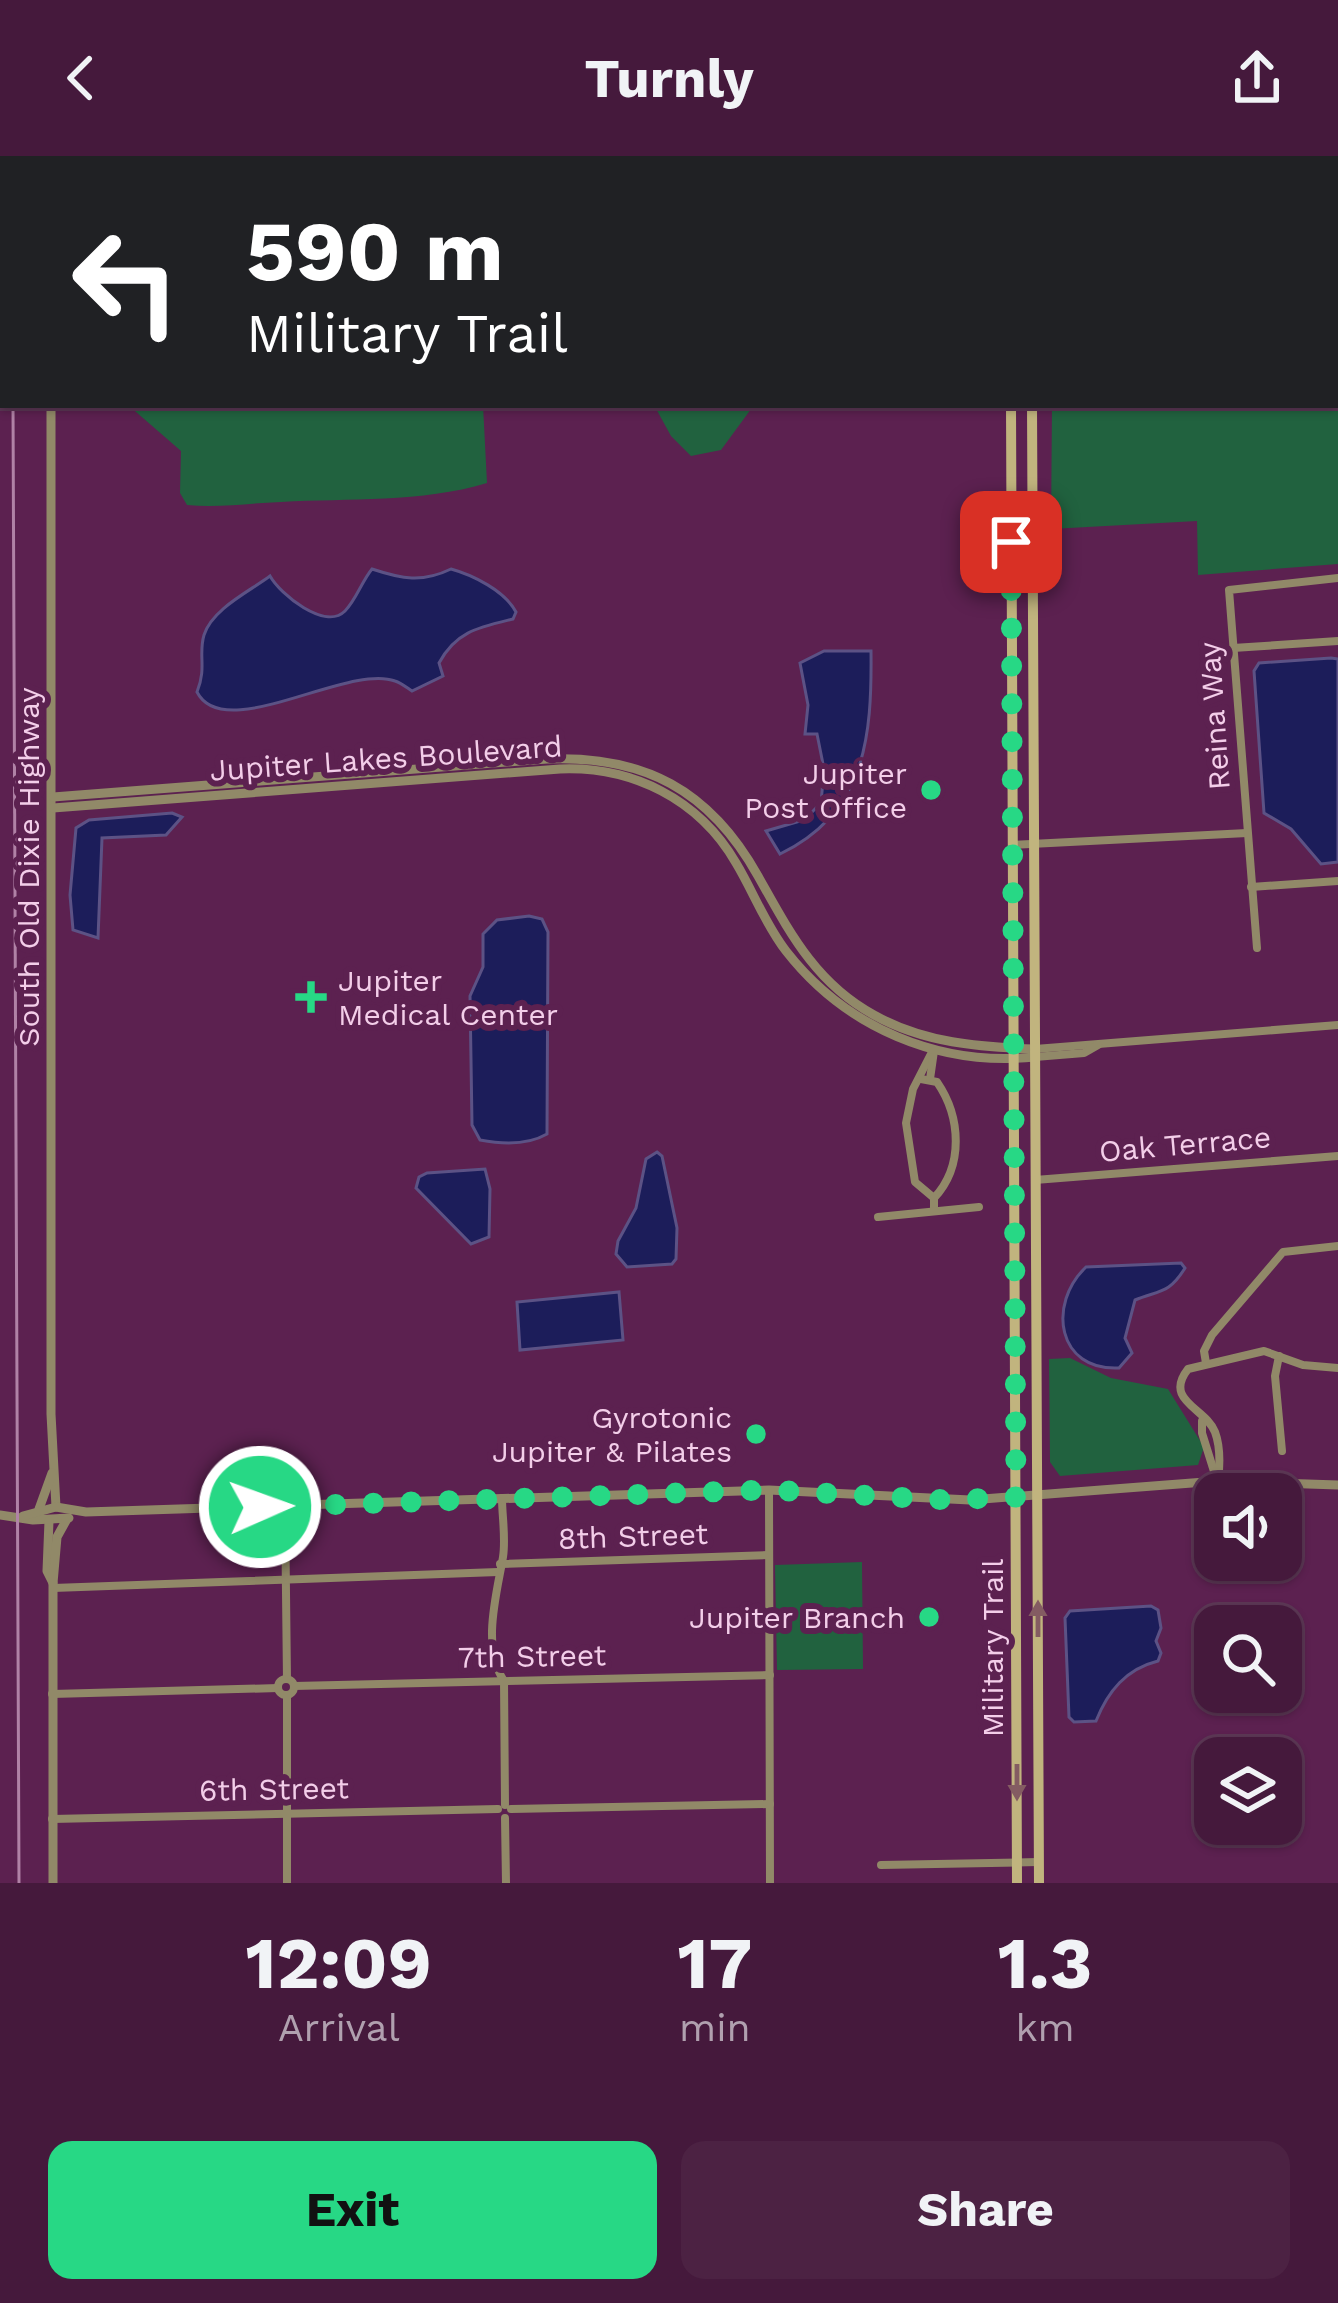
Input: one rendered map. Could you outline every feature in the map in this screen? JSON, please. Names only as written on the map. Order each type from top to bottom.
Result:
[{"type":"main road","name":"Military Trail","points":[[1011,408],[1017,1883]]},
{"type":"main road","name":"Military Trail","points":[[1032,408],[1039,1883]]},
{"type":"street","points":[[101,156],[122,156]]},
{"type":"street","name":"South Old Dixie Highway","points":[[51,408],[52,1473],[56,1508]]},
{"type":"street","name":"Reina Way","points":[[1256,948],[1229,590],[1338,578]]},
{"type":"street","points":[[1233,648],[1338,641]]},
{"type":"street","name":"Jupiter Lakes Boulevard","points":[[53,803],[547,759],[591,757],[637,766],[668,781],[722,822],[797,948],[872,1014],[910,1031],[973,1047],[1035,1053]]},
{"type":"street","name":"Jupiter Lakes Boulevard","points":[[53,803],[560,770],[590,769],[634,777],[669,794],[725,844],[782,947],[822,990],[865,1022],[933,1050],[991,1060],[1014,1053]]},
{"type":"street","points":[[1012,845],[1247,833]]},
{"type":"street","points":[[1252,887],[1338,880]]},
{"type":"street","points":[[1035,1053],[1338,1025]]},
{"type":"street","points":[[926,1079],[926,1058],[933,1050]]},
{"type":"street","points":[[926,1079],[946,1095],[954,1113],[956,1137],[946,1185],[934,1198],[934,1211]]},
{"type":"street","points":[[926,1079],[913,1088],[907,1149],[915,1182],[934,1198]]},
{"type":"street","name":"Oak Terrace","points":[[1035,1180],[1338,1156]]},
{"type":"street","points":[[878,1216],[980,1207]]},
{"type":"street","points":[[1206,1363],[1204,1351],[1212,1335],[1283,1252],[1338,1246]]},
{"type":"street","points":[[1214,1473],[1202,1419],[1182,1398],[1179,1382],[1188,1369],[1264,1351],[1324,1369],[1338,1368]]},
{"type":"street","points":[[1279,1356],[1275,1376],[1282,1451]]},
{"type":"street","name":"South Old Dixie Highway","points":[[39,1509],[52,1473]]},
{"type":"street","points":[[23,1516],[56,1508],[86,1513],[769,1490],[947,1500],[1194,1482]]},
{"type":"street","points":[[1302,1484],[1338,1485]]},
{"type":"street","points":[[769,1490],[770,1883]]},
{"type":"street","points":[[502,1498],[495,1656],[504,1681],[506,1883]]},
{"type":"street","points":[[285,1506],[291,1683],[287,1695],[287,1883]]},
{"type":"street","points":[[0,1515],[49,1521],[86,1513]]},
{"type":"street","points":[[53,1883],[53,1586],[57,1537],[67,1519]]},
{"type":"street","points":[[49,1521],[46,1571],[53,1586]]},
{"type":"street","name":"8th Street","points":[[53,1586],[286,1581],[768,1556]]},
{"type":"street","name":"7th Street","points":[[291,1683],[770,1676]]},
{"type":"street","points":[[52,1694],[278,1688],[291,1683]]},
{"type":"street","points":[[278,1688],[287,1695]]},
{"type":"street","name":"6th Street","points":[[52,1819],[770,1804]]},
{"type":"street","points":[[881,1865],[1038,1862]]},
{"type":"green space","points":[[131,408],[483,408],[487,483],[411,497],[187,505],[180,493],[181,451]]},
{"type":"green space","points":[[656,408],[752,408],[721,450],[691,456],[671,436]]},
{"type":"green space","points":[[1052,408],[1338,408],[1338,564],[1198,575],[1197,521],[1051,529]]},
{"type":"green space","points":[[1070,1358],[1111,1378],[1168,1389],[1204,1447],[1198,1465],[1060,1476],[1050,1462],[1049,1359]]},
{"type":"green space","points":[[862,1562],[863,1669],[777,1670],[775,1565]]},
{"type":"shaded area","points":[[372,569],[412,578],[451,569],[488,585],[516,612],[513,619],[461,637],[439,663],[443,676],[412,691],[395,681],[374,678],[233,710],[211,706],[197,692],[204,635],[232,601],[270,576],[304,608],[336,616],[349,607]]},
{"type":"shaded area","points":[[824,651],[871,651],[865,742],[847,794],[831,817],[780,854],[766,831],[804,820],[821,803],[824,769],[817,734],[805,734],[808,705],[800,663]]},
{"type":"shaded area","points":[[1338,659],[1338,862],[1321,864],[1291,829],[1264,813],[1254,671],[1259,663]]},
{"type":"shaded area","points":[[172,813],[182,817],[166,835],[102,838],[98,938],[73,930],[70,895],[76,828],[89,820]]},
{"type":"shaded area","points":[[542,919],[548,932],[547,1134],[514,1143],[480,1140],[472,1125],[470,996],[483,967],[483,934],[497,920]]},
{"type":"shaded area","points":[[657,1152],[662,1156],[677,1228],[676,1259],[672,1264],[627,1267],[616,1254],[618,1241],[636,1208],[646,1159]]},
{"type":"shaded area","points":[[485,1169],[490,1189],[489,1237],[471,1244],[416,1188],[419,1177],[427,1173]]},
{"type":"shaded area","points":[[1181,1263],[1185,1268],[1169,1287],[1135,1300],[1125,1338],[1132,1353],[1119,1368],[1082,1359],[1071,1347],[1063,1316],[1066,1299],[1086,1267]]},
{"type":"shaded area","points":[[619,1292],[623,1340],[520,1350],[517,1302]]},
{"type":"shaded area","points":[[1151,1606],[1158,1610],[1161,1628],[1156,1641],[1161,1653],[1158,1661],[1120,1683],[1096,1721],[1074,1722],[1069,1717],[1065,1618],[1070,1611]]},
{"type":"railway","points":[[13,408],[19,1883]]},
{"type":"place","name":"Jupiter Post Office","points":[[931,790]]},
{"type":"place","name":"Jupiter Medical Center","points":[[311,997]]},
{"type":"place","name":"Gyrotonic Jupiter & Pilates","points":[[756,1434]]},
{"type":"place","name":"Jupiter Branch","points":[[929,1617]]},
{"type":"route","points":[[260,1507],[769,1490],[947,1500],[1016,1497],[1011,542]]}]
